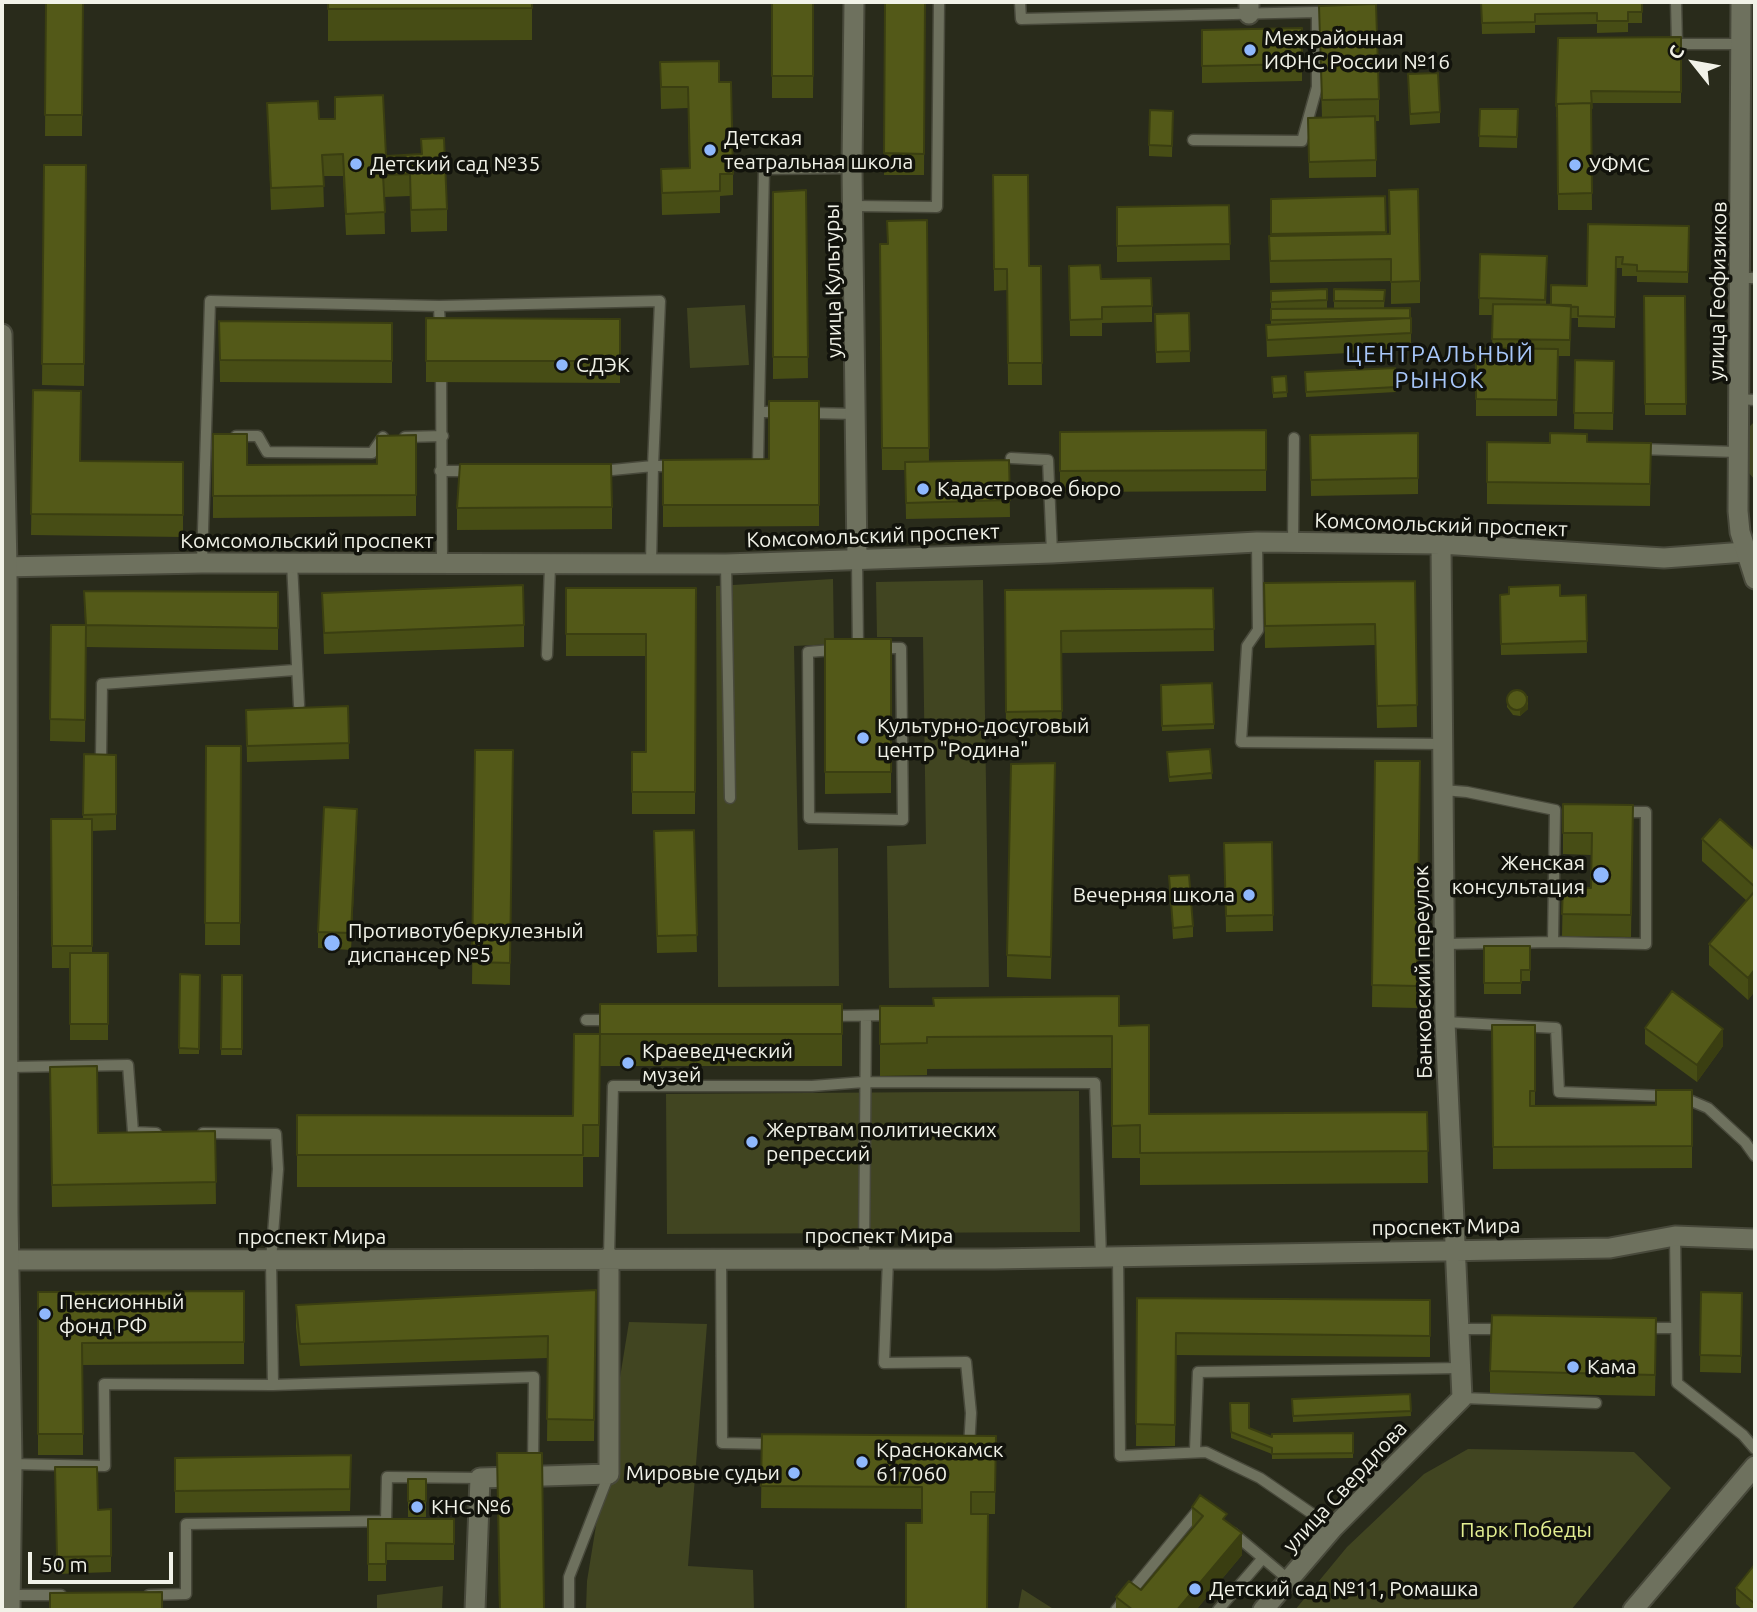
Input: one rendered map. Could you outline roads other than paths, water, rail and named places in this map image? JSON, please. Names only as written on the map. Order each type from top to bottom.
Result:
[{"type":"street","name":"улица Культуры","points":[[854,2],[852,168],[855,206],[857,560]]},
{"type":"street","name":"улица Геофизиков","points":[[1741,2],[1741,44],[1749,76],[1749,179],[1744,363],[1747,400],[1737,452],[1738,511],[1745,552],[1755,579]]},
{"type":"street","points":[[2,334],[6,1036],[9,1067],[5,1259],[12,1464],[10,1603]]},
{"type":"street","name":"Комсомольский проспект","points":[[4,567],[202,563],[726,564],[1052,553],[1257,542],[1441,544],[1664,558],[1745,552]]},
{"type":"street","name":"Банковский переулок","points":[[1441,544],[1446,1022],[1453,1249],[1461,1329],[1462,1398]]},
{"type":"street","name":"проспект Мира","points":[[5,1259],[609,1257],[721,1260],[1109,1257],[1610,1248],[1675,1236],[1755,1239]]},
{"type":"street","points":[[475,1610],[480,1478],[609,1474],[609,1257]]},
{"type":"street","name":"улица Свердлова","points":[[1263,1610],[1333,1528],[1462,1398]]},
{"type":"street","points":[[1633,1610],[1755,1466]]},
{"type":"lane","points":[[855,206],[937,207],[939,2]]},
{"type":"lane","points":[[1020,2],[1021,19],[1249,8],[1317,12],[1317,87],[1302,141],[1193,140]]},
{"type":"lane","points":[[1676,2],[1677,44],[1741,44]]},
{"type":"lane","points":[[745,466],[758,466],[764,169],[852,168]]},
{"type":"lane","points":[[202,563],[210,302],[439,306],[660,301],[652,564]]},
{"type":"lane","points":[[439,306],[440,345]]},
{"type":"lane","points":[[441,358],[442,564]]},
{"type":"lane","points":[[759,412],[857,414]]},
{"type":"lane","points":[[206,436],[258,436],[267,452],[359,453],[372,453],[382,437],[443,436]]},
{"type":"lane","points":[[1293,542],[1294,438]]},
{"type":"lane","points":[[1623,448],[1737,452]]},
{"type":"lane","points":[[1010,458],[1048,460],[1052,553]]},
{"type":"lane","points":[[584,472],[653,466],[693,466]]},
{"type":"lane","points":[[440,471],[480,471]]},
{"type":"lane","points":[[1257,542],[1258,630],[1247,646],[1241,742],[1443,744]]},
{"type":"lane","points":[[857,560],[858,648]]},
{"type":"lane","points":[[292,563],[295,670],[299,705]]},
{"type":"lane","points":[[726,564],[730,797]]},
{"type":"lane","points":[[547,655],[550,565]]},
{"type":"lane","points":[[858,648],[901,648],[903,820],[809,818],[808,652],[858,648]]},
{"type":"lane","points":[[101,757],[102,684],[295,670]]},
{"type":"lane","points":[[1443,790],[1568,810]]},
{"type":"lane","points":[[1553,942],[1555,810]]},
{"type":"lane","points":[[1445,944],[1646,944],[1646,813],[1607,811]]},
{"type":"lane","points":[[824,1016],[908,1015]]},
{"type":"lane","points":[[864,1259],[866,1016]]},
{"type":"lane","points":[[586,1020],[628,1020]]},
{"type":"lane","points":[[1446,1022],[1556,1028],[1559,1092],[1659,1095],[1696,1101],[1718,1116],[1755,1156]]},
{"type":"lane","points":[[9,1067],[128,1065],[133,1132],[172,1133]]},
{"type":"lane","points":[[609,1257],[613,1086],[812,1086],[864,1082],[1095,1083],[1109,1257],[1120,1456],[1195,1450],[1206,1452],[1260,1478],[1333,1528]]},
{"type":"lane","points":[[185,1133],[276,1134],[278,1169],[271,1260],[273,1385]]},
{"type":"lane","points":[[1675,1236],[1677,1383],[1743,1435],[1755,1449]]},
{"type":"lane","points":[[888,1259],[884,1363],[966,1362],[971,1413],[969,1448],[956,1448]]},
{"type":"lane","points":[[721,1260],[722,1443],[780,1444]]},
{"type":"lane","points":[[1637,1328],[1676,1328]]},
{"type":"lane","points":[[1461,1329],[1516,1329]]},
{"type":"lane","points":[[1195,1450],[1198,1371],[1461,1368]]},
{"type":"lane","points":[[12,1464],[104,1466],[104,1384],[273,1385],[534,1377],[533,1476]]},
{"type":"lane","points":[[1462,1398],[1596,1404]]},
{"type":"lane","points":[[569,1610],[569,1577],[609,1474]]},
{"type":"lane","points":[[131,1595],[186,1594],[186,1524],[386,1521],[387,1477],[480,1478]]},
{"type":"lane","points":[[1116,1610],[1201,1506],[1211,1515]]},
{"type":"lane","points":[[1222,1523],[1289,1580]]},
{"type":"lane","points":[[1218,1610],[1263,1558]]},
{"type":"lane","points":[[10,1603],[76,1595]]},
{"type":"place","name":"Межрайонная ИФНС России №16","points":[[1250,50]]},
{"type":"place","name":"Детская театральная школа","points":[[710,150]]},
{"type":"place","name":"Детский сад №35","points":[[356,164]]},
{"type":"place","name":"УФМС","points":[[1575,165]]},
{"type":"place","name":"СДЭК","points":[[562,365]]},
{"type":"place","name":"Кадастровое бюро","points":[[923,489]]},
{"type":"place","name":"Культурно-досуговый центр \"Родина\"","points":[[863,738]]},
{"type":"place","name":"Женская консультация","points":[[1601,875]]},
{"type":"place","name":"Вечерняя школа","points":[[1249,895]]},
{"type":"place","name":"Противотуберкулезный диспансер №5","points":[[332,943]]},
{"type":"place","name":"Краеведческий музей","points":[[628,1063]]},
{"type":"place","name":"Жертвам политических репрессий","points":[[752,1142]]},
{"type":"place","name":"Пенсионный фонд РФ","points":[[45,1314]]},
{"type":"place","name":"Кама","points":[[1573,1367]]},
{"type":"place","name":"Краснокамск 617060","points":[[862,1462]]},
{"type":"place","name":"Мировые судьи","points":[[794,1473]]},
{"type":"place","name":"КНС №6","points":[[417,1507]]},
{"type":"place","name":"Детский сад №11, Ромашка","points":[[1195,1589]]},
{"type":"district","name":"ЦЕНТРАЛЬНЫЙ РЫНОК","points":[[1440,367]]},
{"type":"park label","name":"Парк Победы","points":[[1526,1530]]}]
